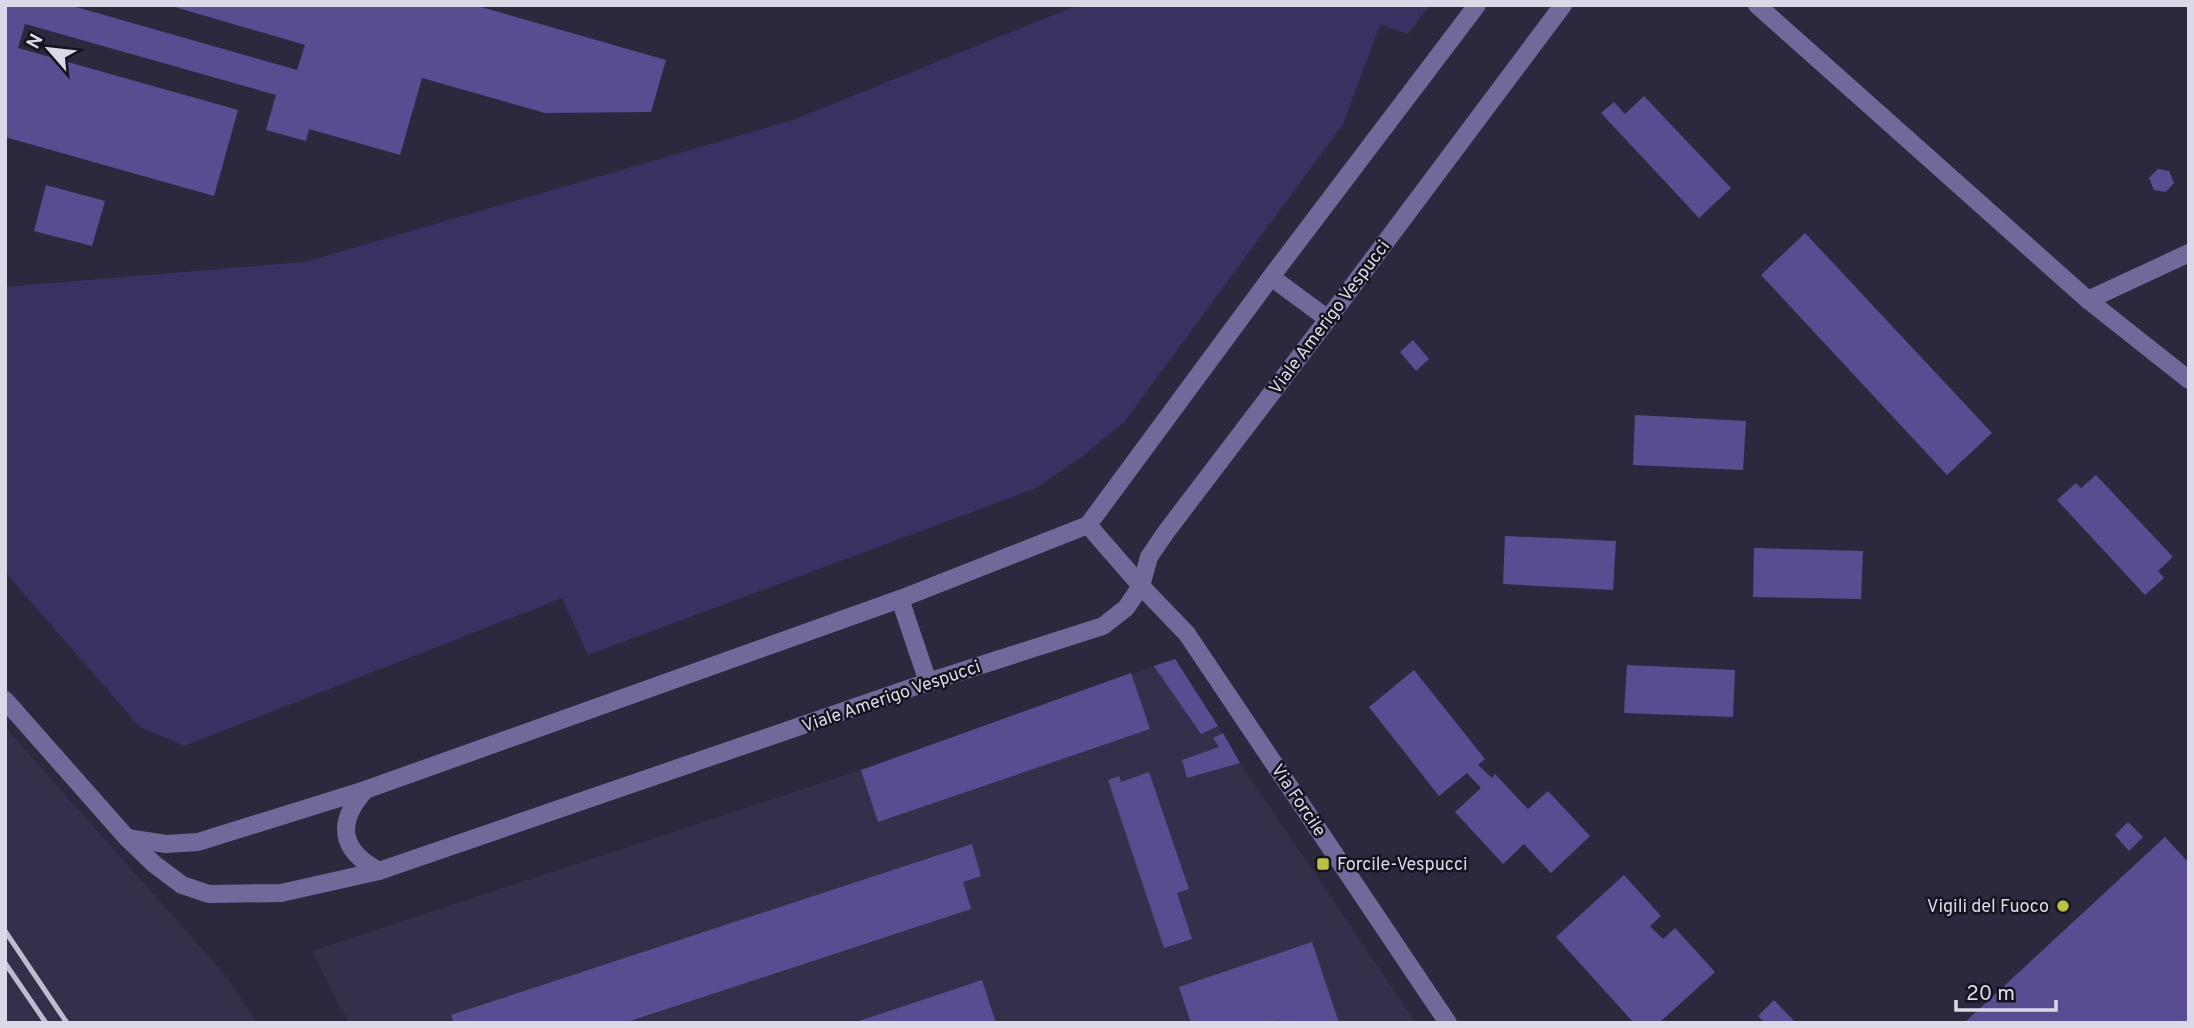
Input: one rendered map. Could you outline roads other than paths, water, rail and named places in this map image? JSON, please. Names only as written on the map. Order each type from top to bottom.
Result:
[{"type":"street","points":[[127,838],[166,844],[198,842],[365,790],[900,599],[1088,525],[1270,277],[1477,5]]},
{"type":"street","name":"Viale Amerigo Vespucci","points":[[5,700],[127,838],[182,886],[209,894],[281,893],[379,871],[928,682],[1103,626],[1126,608],[1141,586],[1149,557],[1166,532],[1563,5]]},
{"type":"street","points":[[1757,5],[2088,300],[2189,380]]},
{"type":"street","points":[[2088,300],[2189,253]]},
{"type":"street","points":[[1270,277],[1328,319]]},
{"type":"street","name":"Via Forcile","points":[[1088,525],[1187,634],[1448,1023]]},
{"type":"street","points":[[900,599],[928,682]]},
{"type":"street","points":[[365,790],[351,806],[345,825],[349,845],[361,862],[379,871]]},
{"type":"railway","points":[[5,931],[67,1023]]},
{"type":"railway","points":[[5,963],[46,1023]]},
{"type":"place","name":"Forcile-Vespucci","points":[[1323,864]]},
{"type":"place","name":"Vigili del Fuoco","points":[[2063,906]]}]
